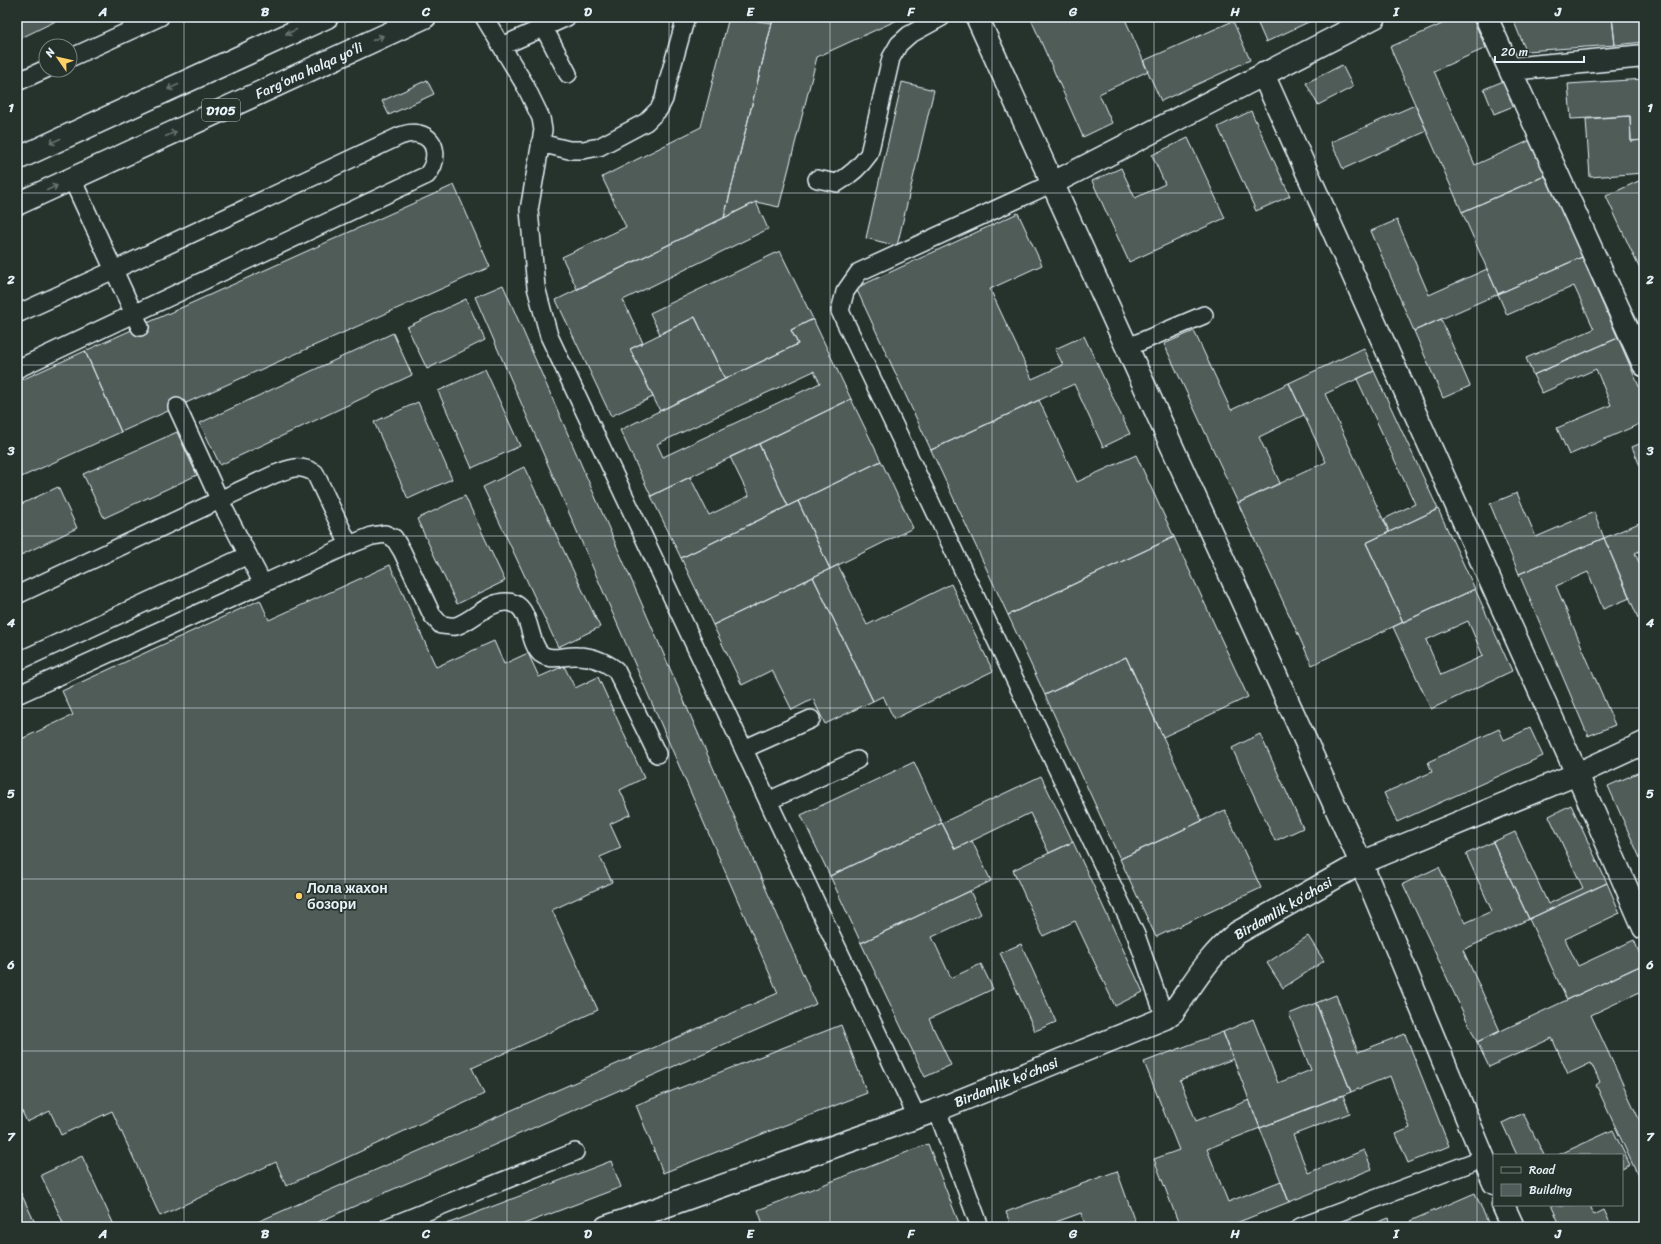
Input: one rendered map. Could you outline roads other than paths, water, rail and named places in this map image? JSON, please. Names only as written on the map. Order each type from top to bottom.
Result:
[{"type":"main road","points":[[17,159],[327,17]]},
{"type":"main road","name":"Farg‘ona halqa yo‘li","points":[[17,204],[425,17]]},
{"type":"main road","points":[[978,17],[1361,863],[1493,1180]]},
{"type":"main road","points":[[1053,183],[1375,17]]},
{"type":"main road","points":[[1486,17],[1644,365]]},
{"type":"main road","points":[[1510,69],[1644,56]]},
{"type":"main road","points":[[1263,74],[1577,774],[1644,928]]},
{"type":"main road","name":"Birdamlik koʻchasi","points":[[606,1227],[917,1118],[1165,1018],[1176,1008],[1209,959],[1221,946],[1237,933],[1361,863],[1577,774],[1644,743]]},
{"type":"main road","points":[[1503,1206],[1512,1227]]},
{"type":"lane","points":[[78,54],[160,17]]},
{"type":"lane","points":[[484,17],[526,85],[541,118],[543,130],[529,210],[536,287],[549,336],[917,1118]]},
{"type":"lane","points":[[502,46],[567,17]]},
{"type":"lane","points":[[540,144],[569,150],[582,150],[599,147],[646,122],[658,109],[664,98],[686,17]]},
{"type":"lane","points":[[817,178],[837,183],[851,175],[860,166],[869,154],[891,58],[899,44],[909,35],[942,17]]},
{"type":"lane","points":[[544,28],[568,74]]},
{"type":"lane","points":[[17,82],[38,73]]},
{"type":"lane","points":[[17,314],[400,136],[411,133],[420,134],[428,138],[434,147],[436,158],[433,168],[427,175],[137,320],[17,368]]},
{"type":"lane","points":[[72,179],[137,320]]},
{"type":"lane","points":[[1053,183],[859,272],[845,292],[840,312],[1136,935],[1165,1018]]},
{"type":"lane","points":[[1128,347],[1204,315]]},
{"type":"lane","points":[[177,407],[220,501],[263,584]]},
{"type":"lane","points":[[17,595],[294,467],[307,469],[315,474],[349,545]]},
{"type":"lane","points":[[17,695],[349,545],[372,536],[385,534],[394,538],[402,551],[432,615],[441,625],[456,626],[490,607],[504,602],[515,603],[523,611],[538,651],[545,657],[554,658],[576,656],[595,658],[605,662],[616,670],[657,754]]},
{"type":"lane","points":[[17,662],[248,555]]},
{"type":"lane","points":[[744,749],[811,718]]},
{"type":"lane","points":[[768,801],[857,760]]},
{"type":"lane","points":[[937,1110],[980,1227]]},
{"type":"lane","points":[[388,1227],[575,1152]]},
{"type":"lane","points":[[1300,1227],[1484,1158]]},
{"type":"place","name":"Лола жахон бозори","points":[[299,896]]}]
